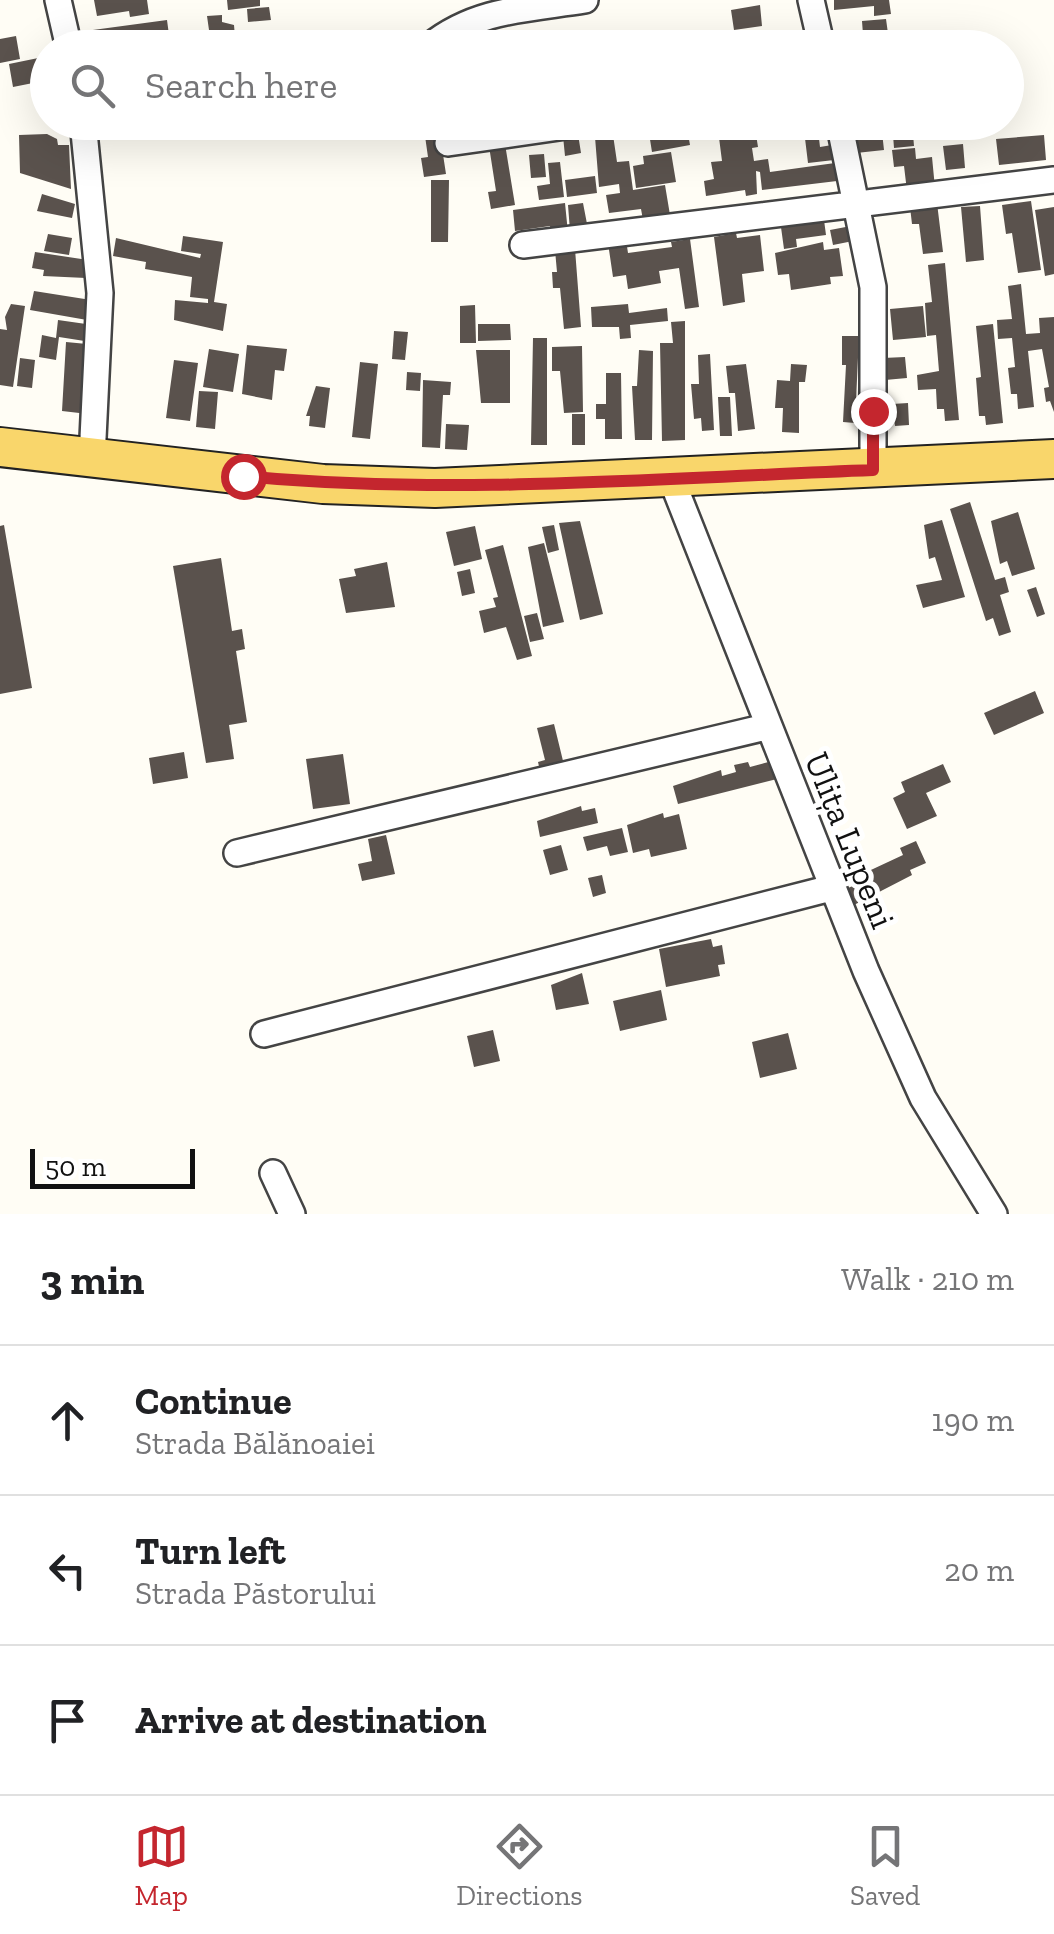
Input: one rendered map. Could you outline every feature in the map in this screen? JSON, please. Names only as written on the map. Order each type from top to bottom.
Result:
[{"type":"main road","points":[[0,447],[371,486],[490,488],[1054,459]]},
{"type":"street","points":[[58,0],[65,30]]},
{"type":"street","points":[[451,30],[473,18],[585,0]]},
{"type":"street","points":[[811,0],[818,30]]},
{"type":"street","points":[[85,140],[100,293],[92,459]]},
{"type":"street","points":[[448,143],[469,140]]},
{"type":"street","points":[[844,140],[870,260],[875,320],[873,470]]},
{"type":"street","points":[[523,245],[1054,180]]},
{"type":"street","name":"Ulița Lupeni","points":[[671,478],[831,888],[922,1098],[994,1214]]},
{"type":"street","points":[[238,853],[766,727]]},
{"type":"street","points":[[264,1034],[831,888]]},
{"type":"street","points":[[273,1173],[292,1214]]},
{"type":"building","points":[[94,0],[147,0],[149,14],[130,17],[129,11],[97,16]]},
{"type":"building","points":[[227,0],[260,0],[260,6],[228,10]]},
{"type":"building","points":[[834,0],[889,0],[891,14],[874,16],[874,6],[834,10]]},
{"type":"building","points":[[760,5],[762,26],[734,30],[731,10]]},
{"type":"building","points":[[269,7],[271,20],[248,22],[247,9]]},
{"type":"building","points":[[222,15],[222,22],[234,25],[234,30],[209,30],[207,16]]},
{"type":"building","points":[[886,19],[888,30],[863,30],[862,21]]},
{"type":"building","points":[[167,20],[168,30],[93,30]]},
{"type":"building","points":[[16,36],[20,59],[0,63],[0,39]]},
{"type":"building","points":[[30,60],[30,84],[13,87],[9,64]]},
{"type":"building","points":[[19,135],[69,145],[71,189],[20,173]]},
{"type":"building","points":[[1044,135],[1046,160],[999,165],[996,140],[1024,140],[1024,137]]},
{"type":"building","points":[[426,140],[441,140],[446,174],[424,177],[421,158],[428,157]]},
{"type":"building","points":[[563,140],[579,140],[581,153],[565,156]]},
{"type":"building","points":[[595,140],[614,140],[617,162],[629,161],[633,190],[665,185],[670,215],[643,220],[641,209],[609,213],[606,195],[620,193],[619,184],[599,187]]},
{"type":"building","points":[[650,140],[689,140],[690,145],[652,152]]},
{"type":"building","points":[[719,140],[757,140],[758,147],[752,148],[754,161],[768,159],[770,172],[835,163],[837,181],[762,190],[760,172],[756,171],[757,194],[746,196],[745,190],[706,196],[704,181],[714,179],[711,162],[722,161]]},
{"type":"building","points":[[805,140],[819,140],[820,147],[832,145],[834,160],[808,163]]},
{"type":"building","points":[[855,140],[883,140],[884,150],[856,153]]},
{"type":"building","points":[[893,140],[914,140],[914,146],[894,148]]},
{"type":"building","points":[[505,144],[515,205],[491,209],[488,192],[496,191],[489,146]]},
{"type":"building","points":[[963,144],[965,168],[946,170],[943,146]]},
{"type":"building","points":[[915,148],[916,159],[932,157],[935,188],[907,191],[904,166],[894,167],[892,150]]},
{"type":"building","points":[[671,152],[676,182],[636,188],[633,166],[644,164],[643,156]]},
{"type":"building","points":[[544,154],[546,177],[531,178],[529,155]]},
{"type":"building","points":[[560,162],[564,197],[539,200],[537,186],[550,184],[548,163]]},
{"type":"building","points":[[595,176],[597,193],[567,197],[565,180]]},
{"type":"building","points":[[431,180],[449,180],[448,242],[431,242]]},
{"type":"building","points":[[42,194],[75,204],[72,218],[37,211]]},
{"type":"building","points":[[1031,201],[1041,270],[1018,273],[1012,233],[1006,234],[1002,205]]},
{"type":"building","points":[[565,203],[568,233],[551,235],[550,226],[515,231],[513,210]]},
{"type":"building","points":[[583,203],[588,229],[570,231],[568,205]]},
{"type":"building","points":[[937,203],[943,252],[923,254],[919,224],[912,224],[910,207]]},
{"type":"building","points":[[980,206],[984,260],[966,262],[961,207]]},
{"type":"building","points":[[1054,207],[1054,274],[1045,276],[1035,210]]},
{"type":"building","points":[[780,220],[824,220],[826,235],[796,239],[797,247],[784,249]]},
{"type":"building","points":[[851,226],[853,241],[833,245],[830,230]]},
{"type":"building","points":[[736,233],[737,238],[760,235],[764,271],[742,274],[745,302],[723,306],[714,237]]},
{"type":"building","points":[[48,234],[72,238],[69,255],[44,251]]},
{"type":"building","points":[[183,236],[223,242],[214,302],[227,304],[223,331],[174,320],[175,300],[208,303],[208,299],[190,297],[192,277],[145,269],[146,262],[113,256],[116,238],[200,258],[201,254],[181,251]]},
{"type":"building","points":[[690,239],[699,307],[685,309],[679,268],[659,271],[661,283],[628,289],[626,275],[613,277],[608,243],[626,240],[628,253],[672,247],[671,242]]},
{"type":"building","points":[[823,242],[824,250],[839,248],[843,276],[830,277],[831,284],[791,290],[789,274],[778,275],[775,253]]},
{"type":"building","points":[[575,249],[581,327],[564,329],[560,288],[553,288],[552,272],[557,272],[555,250]]},
{"type":"building","points":[[35,252],[88,260],[86,278],[43,276],[44,270],[32,268]]},
{"type":"building","points":[[945,263],[959,420],[945,421],[944,409],[937,409],[936,389],[918,390],[917,375],[939,371],[936,335],[927,336],[925,303],[932,302],[928,265]]},
{"type":"building","points":[[1021,284],[1026,334],[1040,333],[1039,318],[1054,317],[1054,412],[1050,401],[1046,402],[1044,388],[1049,387],[1042,349],[1028,351],[1034,407],[1018,409],[1017,394],[1011,394],[1008,368],[1015,367],[1012,338],[998,339],[997,320],[1012,319],[1008,286]]},
{"type":"building","points":[[34,291],[91,300],[87,320],[30,310]]},
{"type":"building","points":[[11,304],[25,306],[13,387],[0,385],[0,329],[7,330],[5,317]]},
{"type":"building","points":[[628,304],[629,313],[667,308],[668,321],[630,325],[631,338],[620,339],[619,327],[592,327],[591,307]]},
{"type":"building","points":[[475,305],[476,343],[460,343],[460,306]]},
{"type":"building","points":[[923,306],[926,337],[893,340],[890,309]]},
{"type":"building","points":[[58,320],[93,325],[91,342],[59,337],[56,360],[39,357],[42,335],[56,338]]},
{"type":"building","points":[[685,321],[685,440],[662,441],[660,343],[673,343],[671,322]]},
{"type":"building","points":[[478,324],[510,324],[511,340],[478,341]]},
{"type":"building","points":[[993,324],[1003,423],[986,425],[985,416],[979,416],[976,378],[981,377],[976,326]]},
{"type":"building","points":[[394,331],[408,332],[405,360],[392,359]]},
{"type":"building","points":[[842,336],[859,336],[855,423],[843,422],[846,365],[842,365]]},
{"type":"building","points":[[533,338],[547,338],[547,445],[531,445]]},
{"type":"building","points":[[66,342],[87,344],[88,414],[62,411]]},
{"type":"building","points":[[247,345],[287,349],[284,371],[275,370],[272,400],[242,394]]},
{"type":"building","points":[[582,346],[583,412],[564,413],[560,371],[552,371],[552,347]]},
{"type":"building","points":[[209,349],[239,354],[233,392],[203,387]]},
{"type":"building","points":[[476,350],[510,350],[510,403],[481,403]]},
{"type":"building","points":[[639,350],[653,351],[652,440],[635,440],[632,386],[637,386]]},
{"type":"building","points":[[710,354],[714,430],[702,431],[701,418],[694,419],[691,384],[699,384],[698,355]]},
{"type":"building","points":[[905,357],[907,378],[885,380],[883,358]]},
{"type":"building","points":[[20,358],[35,360],[32,388],[17,386]]},
{"type":"building","points":[[174,360],[198,363],[190,421],[166,418]]},
{"type":"building","points":[[360,362],[378,364],[370,439],[352,437]]},
{"type":"building","points":[[746,364],[755,429],[738,431],[735,393],[729,393],[726,366]]},
{"type":"building","points":[[791,364],[807,365],[805,382],[799,382],[799,433],[782,432],[783,408],[775,408],[777,380],[790,381]]},
{"type":"building","points":[[407,372],[421,373],[420,391],[406,390]]},
{"type":"building","points":[[606,373],[621,373],[622,439],[605,439],[605,419],[596,419],[596,404],[606,404]]},
{"type":"building","points":[[423,380],[451,382],[450,395],[443,395],[440,448],[422,447]]},
{"type":"building","points":[[316,386],[330,388],[325,428],[309,426],[310,416],[306,416]]},
{"type":"building","points":[[199,391],[218,392],[215,429],[196,427]]},
{"type":"building","points":[[718,397],[730,397],[732,436],[720,436]]},
{"type":"building","points":[[908,403],[909,425],[895,426],[892,404]]},
{"type":"building","points":[[572,414],[585,414],[585,445],[572,445]]},
{"type":"building","points":[[446,424],[469,425],[467,450],[445,449]]},
{"type":"building","points":[[970,502],[995,580],[1005,577],[1009,592],[1000,595],[1011,632],[999,636],[993,618],[986,621],[950,509]]},
{"type":"building","points":[[1018,512],[1035,569],[1012,576],[1007,561],[1000,564],[991,521]]},
{"type":"building","points":[[942,520],[965,597],[923,608],[916,585],[942,580],[935,557],[929,559],[924,525]]},
{"type":"building","points":[[580,521],[603,614],[580,620],[559,523]]},
{"type":"building","points":[[4,525],[32,688],[0,694],[0,526]]},
{"type":"building","points":[[554,525],[559,550],[548,553],[542,527]]},
{"type":"building","points":[[475,526],[482,559],[454,566],[446,532]]},
{"type":"building","points":[[544,543],[564,622],[543,627],[528,547]]},
{"type":"building","points":[[503,545],[532,656],[517,660],[506,627],[484,633],[479,611],[496,607],[493,598],[498,597],[485,550]]},
{"type":"building","points":[[221,558],[232,631],[242,629],[245,649],[236,651],[247,722],[229,725],[234,759],[206,763],[173,566]]},
{"type":"building","points":[[387,562],[395,607],[346,613],[339,579],[356,576],[354,569]]},
{"type":"building","points":[[470,569],[475,593],[462,596],[457,572]]},
{"type":"building","points":[[1036,587],[1045,614],[1037,617],[1027,590]]},
{"type":"building","points":[[537,613],[544,639],[530,642],[524,616]]},
{"type":"building","points":[[1035,691],[1044,713],[994,735],[984,713]]},
{"type":"building","points":[[554,724],[565,769],[541,775],[538,762],[545,760],[537,728]]},
{"type":"building","points":[[184,752],[188,778],[153,784],[149,758]]},
{"type":"building","points":[[343,754],[350,804],[313,809],[306,759]]},
{"type":"building","points":[[772,761],[777,779],[678,804],[673,786],[721,770],[722,776],[736,772],[734,765],[748,762],[750,767]]},
{"type":"building","points":[[943,764],[951,782],[926,793],[937,816],[907,829],[893,798],[905,792],[901,782]]},
{"type":"building","points":[[581,806],[582,811],[595,808],[598,823],[540,837],[537,821]]},
{"type":"building","points":[[663,813],[664,818],[679,814],[687,849],[651,857],[649,849],[633,853],[627,825]]},
{"type":"building","points":[[622,828],[628,852],[610,856],[607,846],[587,851],[583,837]]},
{"type":"building","points":[[386,835],[395,874],[362,881],[358,864],[372,861],[368,839]]},
{"type":"building","points":[[916,841],[926,863],[910,870],[912,875],[852,906],[844,890],[861,882],[858,876],[903,855],[900,848]]},
{"type":"building","points":[[561,845],[568,870],[550,875],[543,850]]},
{"type":"building","points":[[602,875],[606,893],[593,897],[588,878]]},
{"type":"building","points":[[711,939],[713,947],[722,945],[725,964],[718,965],[720,976],[666,987],[659,949]]},
{"type":"building","points":[[582,973],[589,1004],[556,1010],[551,985]]},
{"type":"building","points":[[661,990],[667,1020],[620,1031],[613,1001]]},
{"type":"building","points":[[493,1030],[500,1061],[474,1067],[467,1036]]},
{"type":"building","points":[[788,1033],[797,1069],[760,1078],[752,1042]]},
{"type":"route","points":[[243,476],[323,484],[490,488],[873,470],[873,411]]}]
